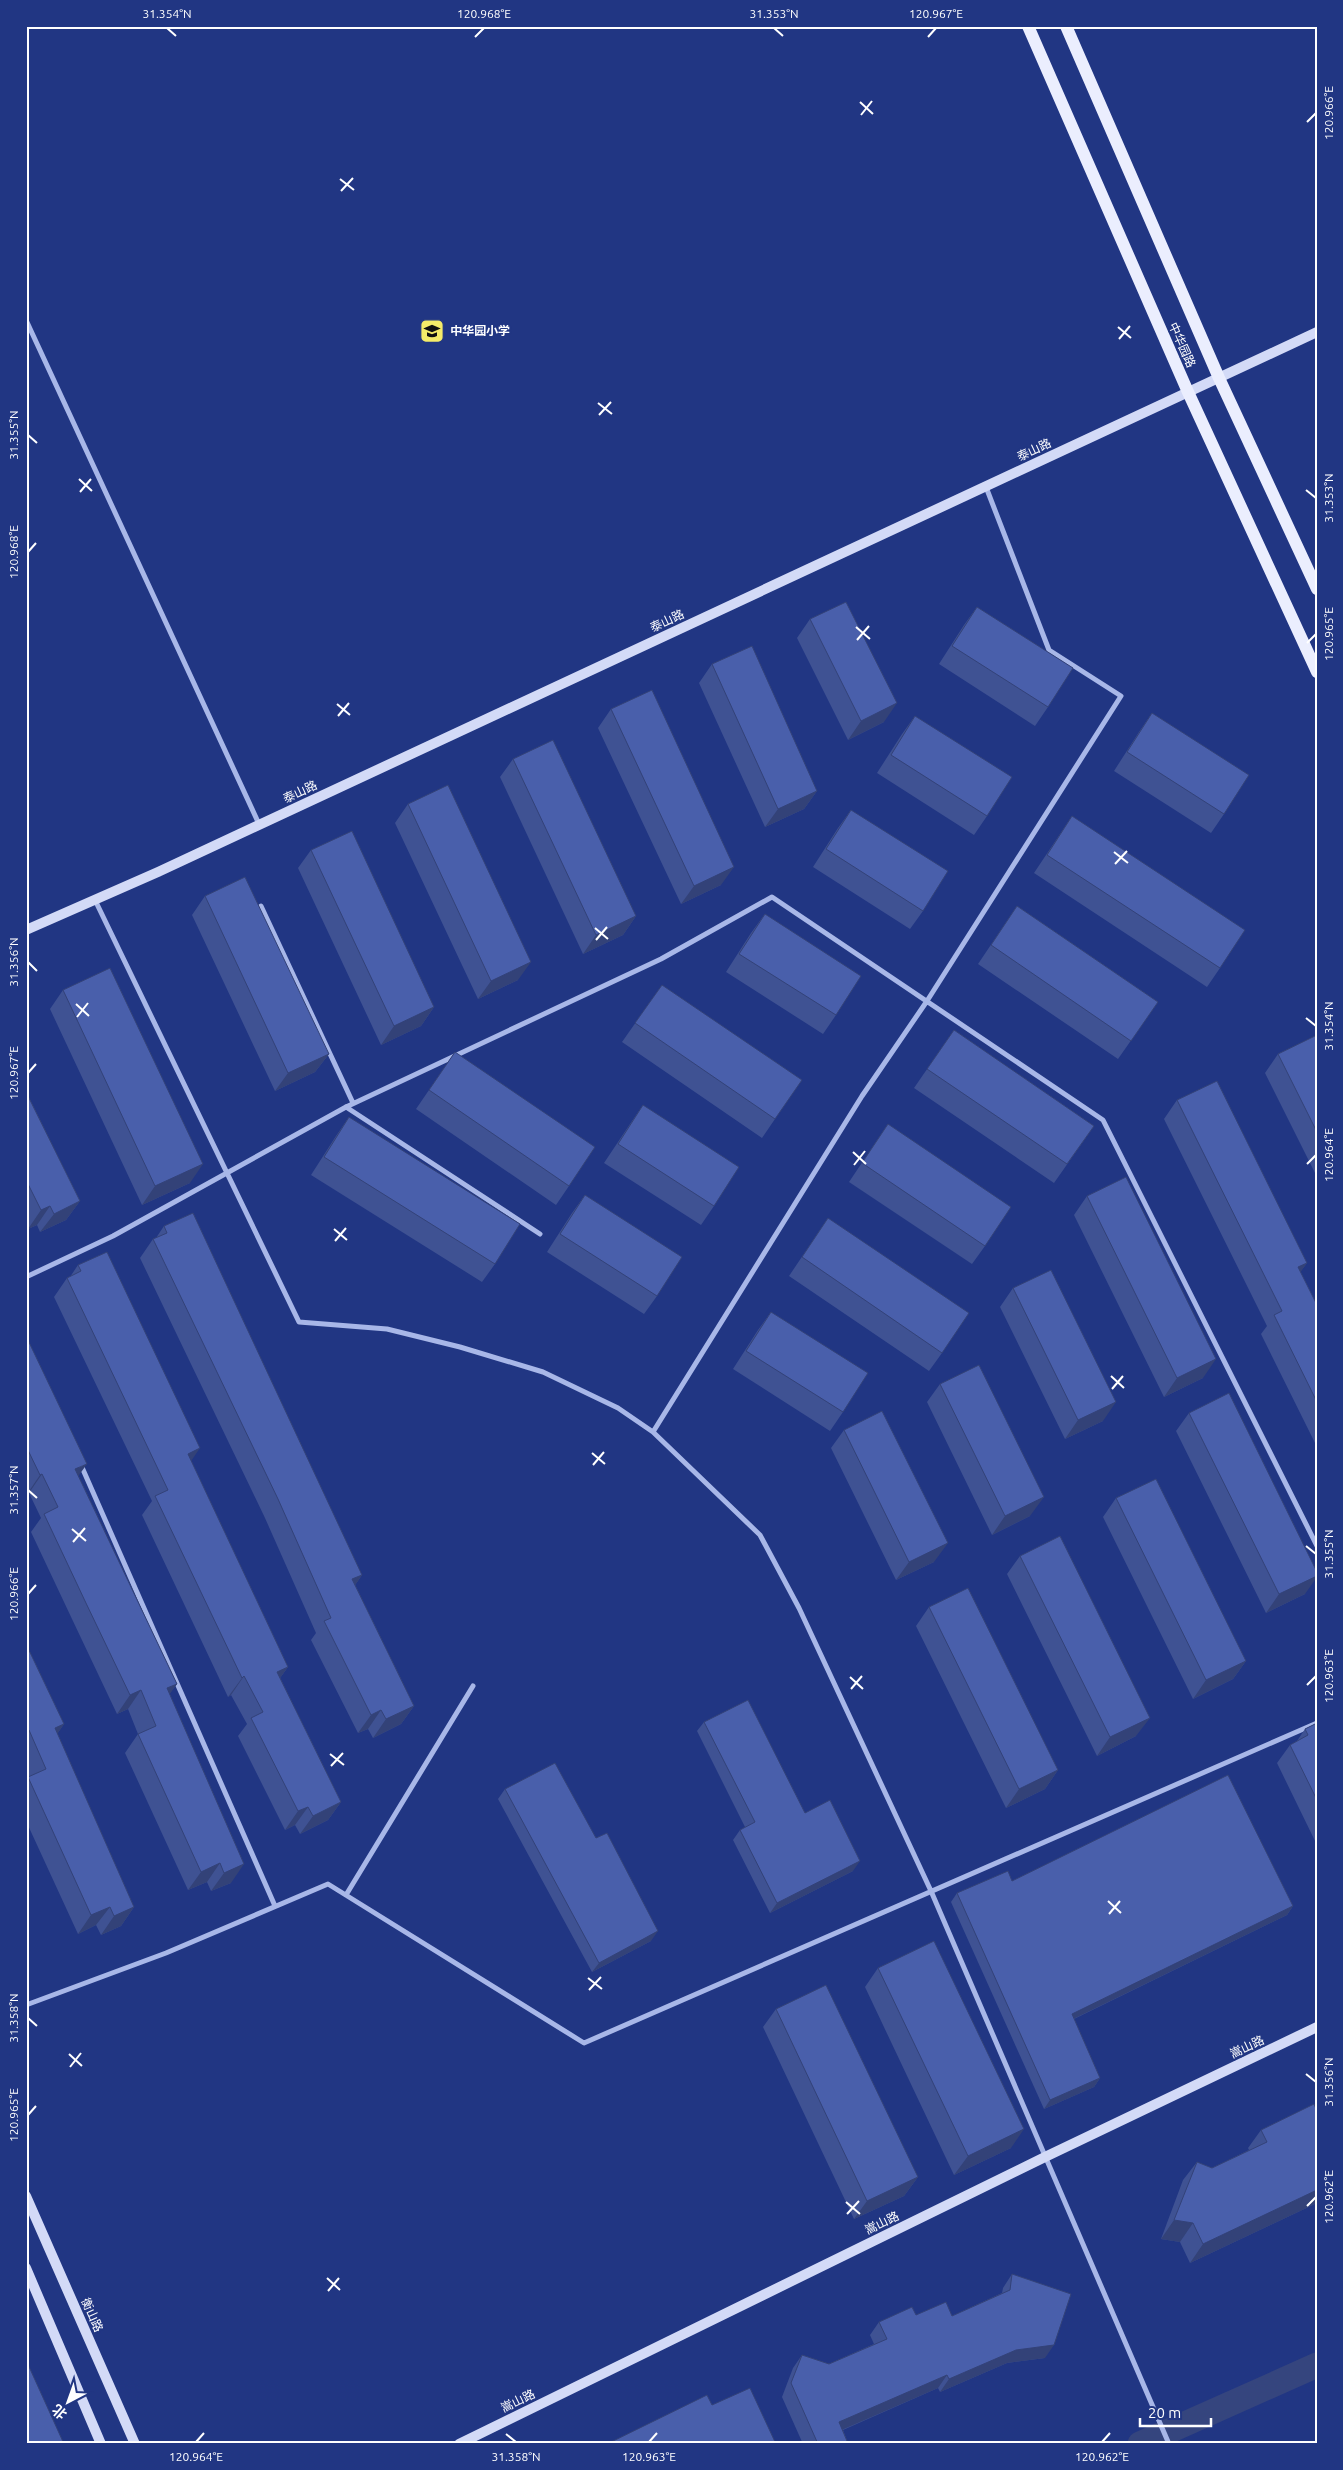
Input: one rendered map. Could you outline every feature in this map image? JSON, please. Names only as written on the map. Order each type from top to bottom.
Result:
[{"type":"main road","name":"中华园路","points":[[1028,26],[1188,392],[1317,672]]},
{"type":"main road","name":"中华园路","points":[[1066,26],[1219,378],[1317,589]]},
{"type":"street","points":[[26,320],[259,825]]},
{"type":"street","name":"泰山路","points":[[26,930],[259,825],[1317,332]]},
{"type":"street","points":[[653,1432],[862,1096],[927,1001],[1121,696],[1049,650],[986,487]]},
{"type":"street","points":[[26,1277],[113,1236],[353,1103],[661,959],[772,897],[1103,1120],[1317,1546]]},
{"type":"street","points":[[95,900],[299,1322],[387,1329],[460,1347],[543,1372],[618,1408],[653,1432],[760,1535],[799,1608],[931,1891],[1169,2444]]},
{"type":"street","points":[[261,906],[353,1103]]},
{"type":"street","points":[[346,1107],[540,1234]]},
{"type":"street","points":[[78,1460],[275,1906]]},
{"type":"street","points":[[346,1895],[473,1686]]},
{"type":"street","points":[[26,2005],[166,1953],[328,1884],[584,2043],[1317,1723]]},
{"type":"street","name":"嵩山路","points":[[459,2444],[1045,2157],[1317,2027]]},
{"type":"street","name":"衡山路","points":[[26,2196],[135,2444]]},
{"type":"street","points":[[26,2268],[100,2444]]},
{"type":"building","points":[[846,602],[897,703],[861,721],[810,619]]},
{"type":"building","points":[[977,607],[1073,668],[1048,707],[952,646]]},
{"type":"building","points":[[752,646],[817,791],[778,809],[712,664]]},
{"type":"building","points":[[652,690],[734,867],[694,886],[611,709]]},
{"type":"building","points":[[1152,713],[1249,775],[1224,814],[1127,752]]},
{"type":"building","points":[[915,716],[1012,777],[987,816],[891,755]]},
{"type":"building","points":[[553,740],[636,916],[596,935],[513,759]]},
{"type":"building","points":[[448,785],[531,962],[491,981],[408,804]]},
{"type":"building","points":[[851,810],[948,871],[923,911],[826,849]]},
{"type":"building","points":[[1072,816],[1245,930],[1220,968],[1047,855]]},
{"type":"building","points":[[352,831],[434,1007],[394,1026],[311,850]]},
{"type":"building","points":[[245,877],[329,1054],[288,1073],[205,896]]},
{"type":"building","points":[[1017,906],[1158,1002],[1131,1041],[991,945]]},
{"type":"building","points":[[765,914],[861,976],[836,1015],[739,954]]},
{"type":"building","points":[[110,968],[203,1164],[155,1186],[63,990]]},
{"type":"building","points":[[662,985],[802,1080],[775,1119],[635,1023]]},
{"type":"building","points":[[954,1030],[1094,1126],[1067,1164],[927,1069]]},
{"type":"building","points":[[1317,1035],[1317,1132],[1278,1054]]},
{"type":"building","points":[[455,1052],[595,1147],[569,1186],[429,1090]]},
{"type":"building","points":[[1217,1081],[1307,1263],[1298,1267],[1317,1305],[1317,1402],[1274,1315],[1282,1311],[1177,1100]]},
{"type":"building","points":[[26,1092],[80,1201],[54,1214],[50,1206],[41,1210],[26,1180]]},
{"type":"building","points":[[643,1105],[739,1167],[714,1206],[618,1144]]},
{"type":"building","points":[[349,1117],[520,1224],[495,1264],[324,1157]]},
{"type":"building","points":[[888,1124],[1011,1207],[985,1246],[862,1163]]},
{"type":"building","points":[[1126,1177],[1216,1359],[1177,1378],[1087,1196]]},
{"type":"building","points":[[585,1195],[682,1257],[657,1296],[560,1234]]},
{"type":"building","points":[[193,1213],[362,1575],[352,1579],[414,1706],[386,1719],[381,1710],[371,1715],[324,1621],[331,1618],[278,1499],[153,1239],[167,1233],[164,1226]]},
{"type":"building","points":[[828,1218],[969,1313],[942,1353],[802,1257]]},
{"type":"building","points":[[107,1252],[200,1448],[188,1454],[288,1667],[277,1672],[341,1802],[313,1816],[308,1807],[298,1811],[251,1718],[263,1712],[244,1676],[242,1678],[155,1496],[168,1490],[67,1278],[81,1271],[78,1265]]},
{"type":"building","points":[[1051,1270],[1116,1402],[1078,1420],[1013,1288]]},
{"type":"building","points":[[771,1312],[868,1373],[843,1412],[746,1351]]},
{"type":"building","points":[[26,1336],[87,1464],[75,1469],[177,1684],[167,1688],[244,1864],[224,1873],[220,1863],[201,1872],[138,1734],[156,1726],[141,1690],[130,1695],[44,1514],[58,1507],[26,1446]]},
{"type":"building","points":[[979,1365],[1044,1497],[1005,1516],[940,1384]]},
{"type":"building","points":[[1229,1393],[1317,1572],[1317,1576],[1279,1594],[1189,1413]]},
{"type":"building","points":[[882,1411],[948,1543],[909,1562],[844,1430]]},
{"type":"building","points":[[1156,1479],[1246,1661],[1206,1680],[1116,1498]]},
{"type":"building","points":[[1060,1536],[1150,1718],[1110,1737],[1020,1556]]},
{"type":"building","points":[[968,1588],[1058,1770],[1019,1789],[929,1607]]},
{"type":"building","points":[[26,1644],[64,1724],[55,1728],[134,1907],[114,1916],[110,1907],[91,1915],[28,1777],[46,1769],[29,1730],[26,1731]]},
{"type":"building","points":[[748,1700],[805,1813],[830,1800],[860,1861],[777,1903],[740,1830],[755,1822],[704,1722]]},
{"type":"building","points":[[1317,1723],[1317,1800],[1290,1745],[1308,1735],[1305,1729]]},
{"type":"building","points":[[555,1763],[596,1838],[607,1833],[658,1931],[599,1963],[505,1789]]},
{"type":"building","points":[[1228,1775],[1293,1906],[1072,2014],[1100,2078],[1050,2100],[957,1893],[1008,1871],[1012,1881]]},
{"type":"building","points":[[934,1941],[1024,2129],[968,2156],[878,1968]]},
{"type":"building","points":[[826,1985],[918,2177],[867,2201],[776,2009]]},
{"type":"building","points":[[1314,2104],[1317,2108],[1317,2190],[1203,2244],[1193,2223],[1174,2220],[1197,2162],[1212,2168],[1267,2142],[1261,2130]]},
{"type":"building","points":[[1012,2274],[1071,2294],[1054,2345],[1016,2350],[949,2379],[947,2375],[839,2422],[847,2441],[840,2444],[818,2444],[791,2383],[802,2355],[829,2364],[887,2339],[879,2322],[912,2307],[916,2315],[946,2302],[952,2316],[1010,2290]]},
{"type":"building","points":[[26,2360],[64,2444],[26,2444]]},
{"type":"building","points":[[750,2388],[776,2444],[607,2444],[707,2395],[712,2405]]},
{"type":"waterway","points":[[1140,2444],[1317,2365]]},
{"type":"place","name":"中华园小学","points":[[432,331]]}]
